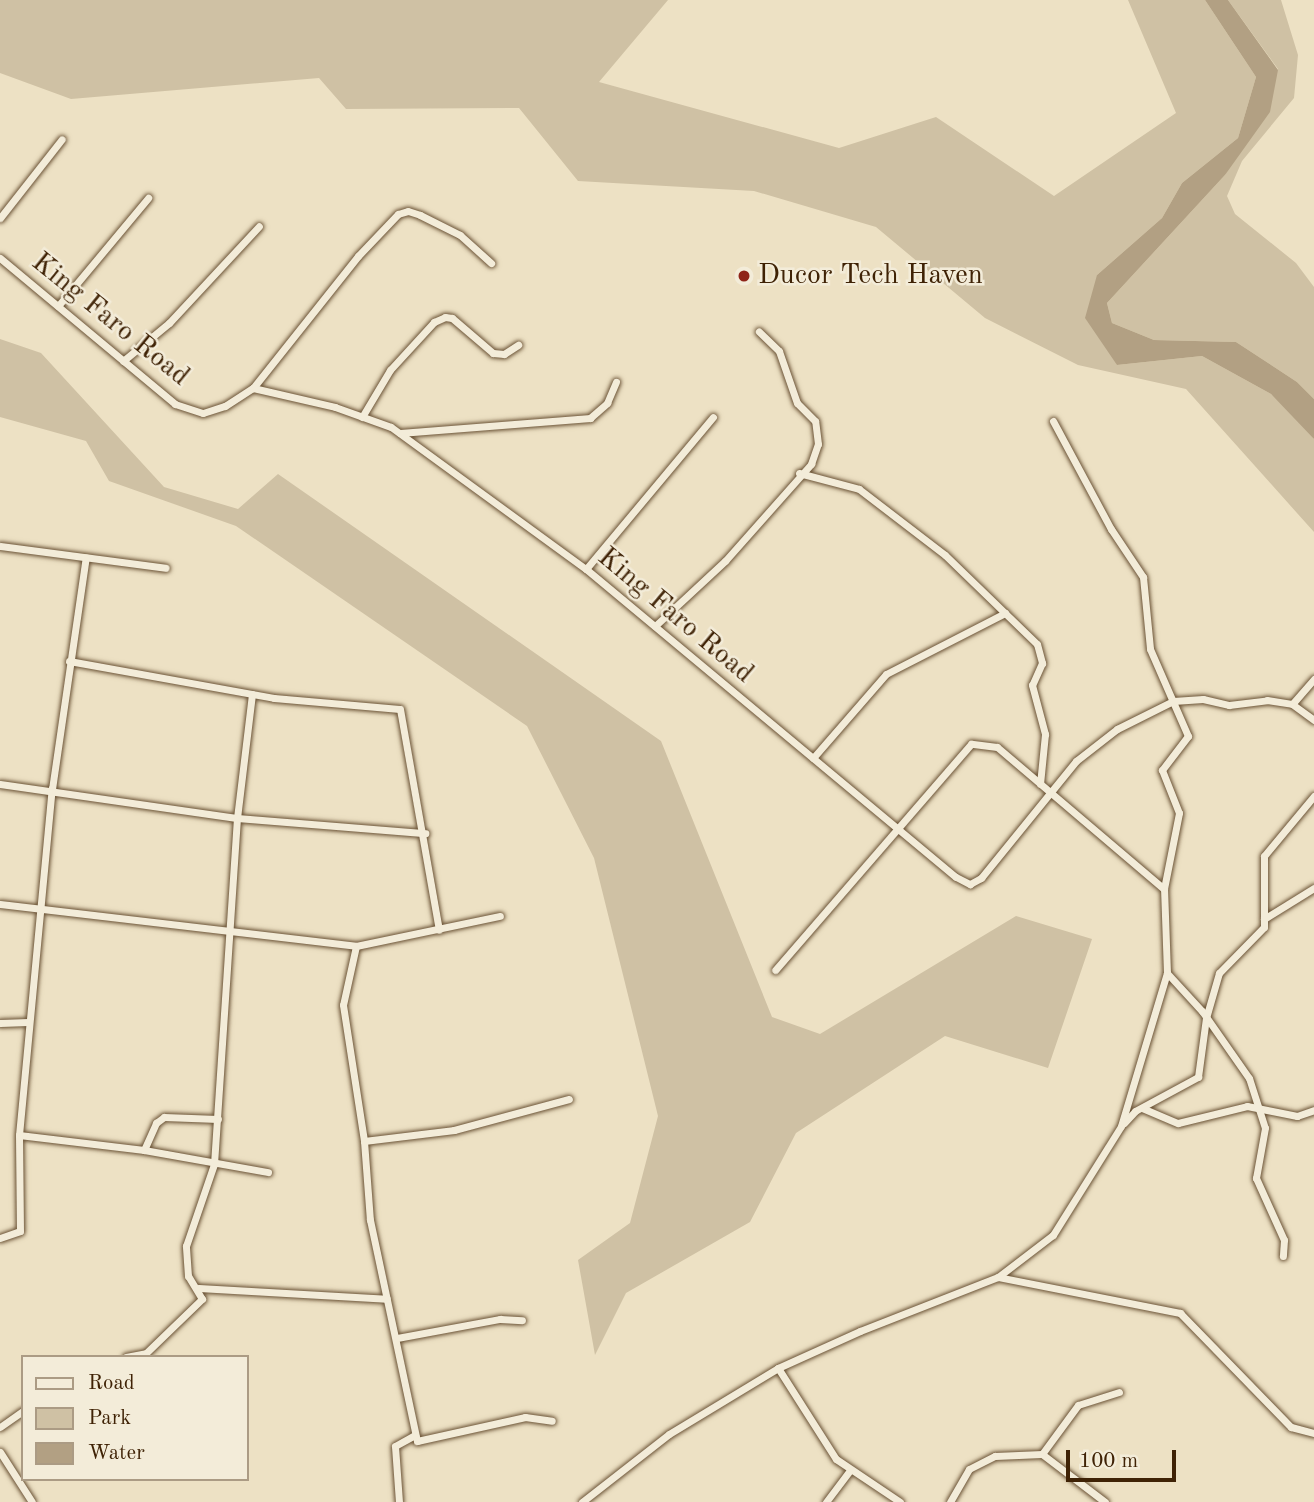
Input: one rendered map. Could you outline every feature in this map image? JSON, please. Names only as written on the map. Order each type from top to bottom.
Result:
[{"type":"street","points":[[0,218],[62,139]]},
{"type":"street","points":[[58,306],[148,198]]},
{"type":"street","points":[[253,388],[358,256],[398,214],[420,215],[460,235],[491,263]]},
{"type":"street","points":[[123,361],[169,323],[259,226]]},
{"type":"street","name":"King Faro Road","points":[[0,258],[175,404],[203,413],[225,406],[253,388],[362,417],[399,433],[586,569],[956,877],[970,884],[981,878],[1048,792],[1076,761],[1117,729],[1173,701],[1203,699],[1229,705],[1267,700],[1292,704]]},
{"type":"street","points":[[362,417],[390,370],[434,322],[452,318],[493,353],[505,354],[518,345]]},
{"type":"street","points":[[655,626],[725,561],[799,473],[811,464],[818,444],[815,421],[797,403],[774,342],[759,332]]},
{"type":"street","points":[[399,433],[590,418],[607,403],[616,382]]},
{"type":"street","points":[[586,569],[713,417]]},
{"type":"street","points":[[582,1502],[669,1434],[778,1368],[860,1331],[998,1278],[1053,1235],[1121,1126],[1167,974],[1164,889],[1179,813],[1162,770],[1188,736],[1150,649],[1143,577],[1053,421]]},
{"type":"street","points":[[799,473],[859,489],[945,555],[1037,644],[1042,663],[1032,685],[1045,734],[1040,784]]},
{"type":"street","points":[[0,546],[166,568]]},
{"type":"street","points":[[0,1238],[20,1231],[19,1135],[29,1022],[52,789],[86,557]]},
{"type":"street","points":[[813,758],[886,674],[1005,612]]},
{"type":"street","points":[[69,661],[252,694],[400,709],[425,833],[439,930]]},
{"type":"street","points":[[1314,679],[1292,704],[1314,720]]},
{"type":"street","points":[[136,1355],[146,1353],[202,1299],[198,1288],[188,1276],[186,1246],[214,1164],[237,818],[252,694]]},
{"type":"street","points":[[775,970],[896,827],[971,744],[996,747],[1164,889]]},
{"type":"street","points":[[0,784],[52,789],[237,818],[425,833]]},
{"type":"street","points":[[1121,1126],[1142,1108],[1198,1077],[1206,1018],[1219,973],[1264,927],[1264,856],[1314,796]]},
{"type":"street","points":[[1264,919],[1314,888]]},
{"type":"street","points":[[0,904],[356,946],[500,916]]},
{"type":"street","points":[[356,946],[343,1005],[365,1141],[370,1220],[417,1441],[525,1417],[552,1421]]},
{"type":"street","points":[[1167,974],[1206,1018],[1249,1078],[1265,1128],[1256,1178],[1284,1240],[1283,1256]]},
{"type":"street","points":[[0,1023],[29,1022]]},
{"type":"street","points":[[365,1141],[454,1130],[569,1098]]},
{"type":"street","points":[[1142,1108],[1178,1123],[1260,1106],[1297,1116],[1314,1110]]},
{"type":"street","points":[[144,1150],[156,1123],[164,1117],[218,1119]]},
{"type":"street","points":[[19,1135],[144,1150],[268,1172]]},
{"type":"street","points":[[998,1278],[1180,1313],[1291,1427],[1314,1433]]},
{"type":"street","points":[[198,1288],[387,1299]]},
{"type":"street","points":[[397,1338],[500,1319],[522,1320]]},
{"type":"street","points":[[778,1368],[826,1447],[850,1470],[900,1502]]},
{"type":"street","points":[[1041,1454],[1078,1405],[1119,1392]]},
{"type":"street","points":[[0,1427],[21,1412]]},
{"type":"street","points":[[399,1502],[394,1446],[415,1435]]},
{"type":"street","points":[[0,1452],[32,1502]]},
{"type":"street","points":[[950,1502],[969,1469],[995,1457],[1041,1454],[1105,1502]]},
{"type":"street","points":[[826,1502],[850,1470]]},
{"type":"green space","points":[[0,0],[668,0],[599,82],[839,148],[936,117],[1054,196],[1176,113],[1128,0],[1205,0],[1256,77],[1238,138],[1182,183],[1162,218],[1097,275],[1117,365],[1202,356],[1271,394],[1304,424],[1314,439],[1314,532],[1186,389],[1078,365],[985,318],[876,227],[754,191],[578,181],[519,108],[346,109],[319,78],[71,99],[0,73]]},
{"type":"green space","points":[[1228,0],[1281,0],[1298,55],[1294,98],[1242,161],[1227,196],[1235,214],[1296,263],[1314,287],[1314,399],[1297,382],[1236,342],[1154,340],[1112,323],[1107,303],[1225,175],[1278,69]]},
{"type":"green space","points":[[0,339],[41,353],[164,487],[238,509],[278,474],[661,741],[772,1017],[820,1034],[1016,916],[1092,939],[1048,1068],[945,1036],[796,1133],[750,1222],[626,1293],[595,1355],[578,1260],[630,1223],[658,1116],[594,858],[527,726],[236,526],[109,481],[86,441],[0,417]]},
{"type":"water","points":[[1205,0],[1228,0],[1278,70],[1270,112],[1225,175],[1107,303],[1112,323],[1154,340],[1236,342],[1297,382],[1314,399],[1314,439],[1271,394],[1202,356],[1117,365],[1085,318],[1097,275],[1162,218],[1182,183],[1238,138],[1256,77]]},
{"type":"place","name":"Ducor Tech Haven","points":[[744,276]]}]
